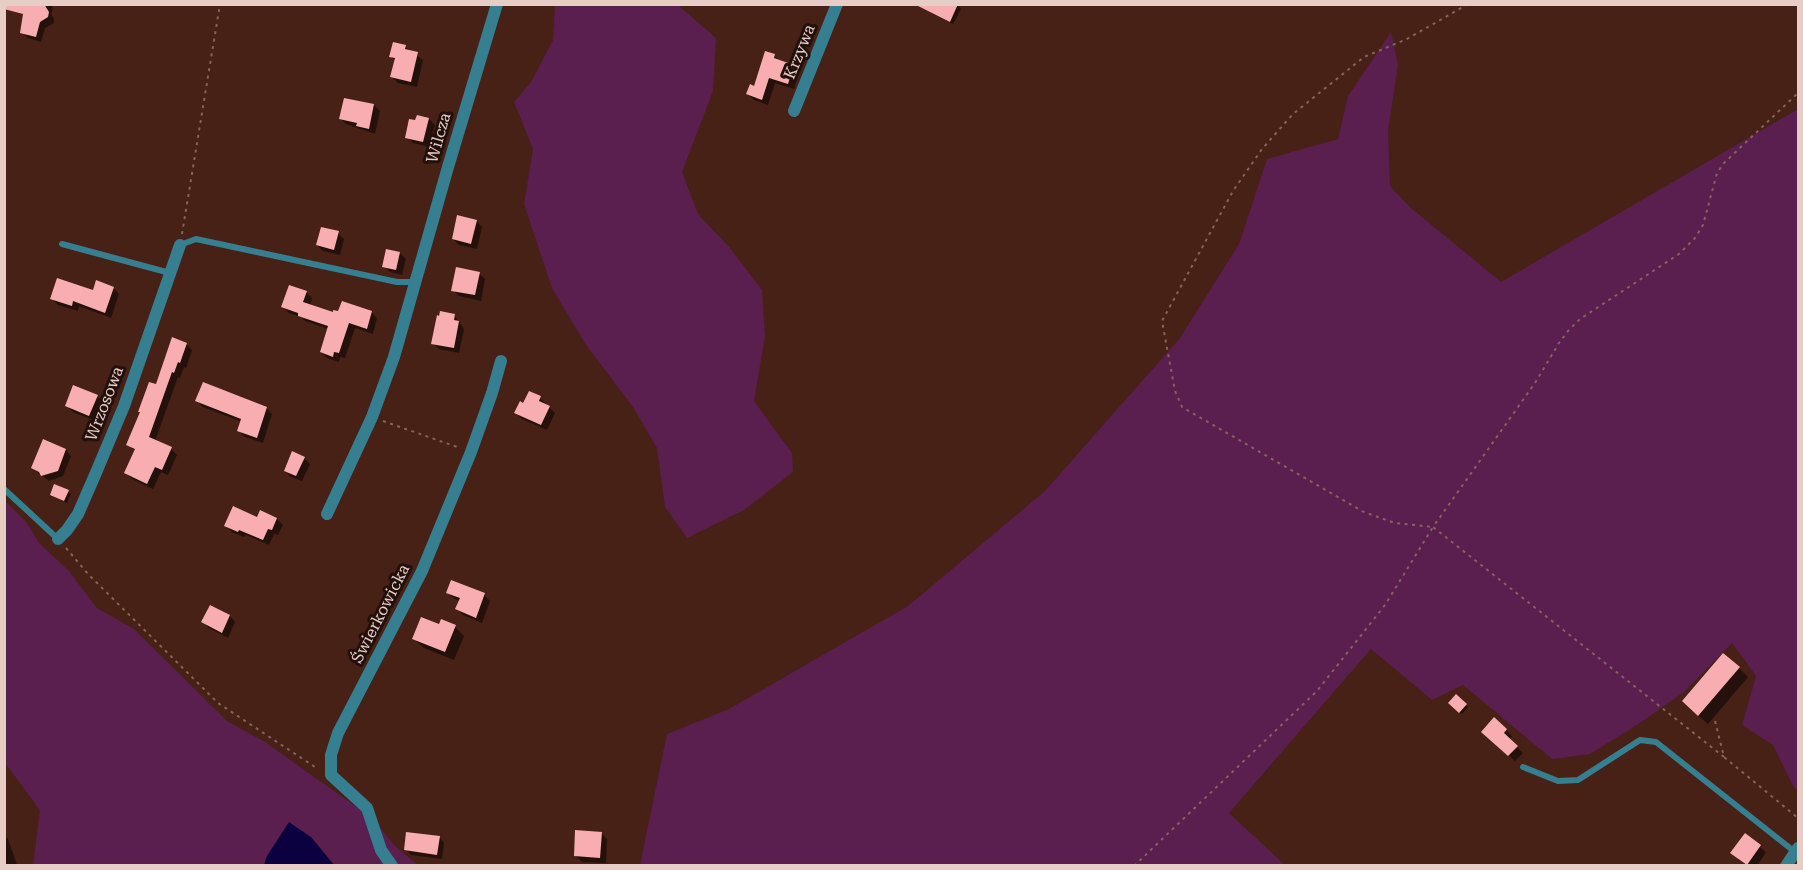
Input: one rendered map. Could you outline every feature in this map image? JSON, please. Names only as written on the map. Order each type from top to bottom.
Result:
[{"type":"street","name":"Wilcza","points":[[327,514],[372,417],[394,357],[414,282],[497,4]]},
{"type":"street","name":"Krzywa","points":[[794,111],[837,4]]},
{"type":"street","name":"Wrzosowa","points":[[58,539],[78,514],[124,406],[180,245]]},
{"type":"street","name":"Świerkowicka","points":[[331,775],[331,755],[338,733],[422,571],[471,452],[501,362]]},
{"type":"street","points":[[331,775],[367,808],[381,850],[392,866]]},
{"type":"street","points":[[1786,866],[1797,850]]},
{"type":"lane","points":[[180,245],[196,239],[397,282],[414,282]]},
{"type":"lane","points":[[62,244],[170,273]]},
{"type":"lane","points":[[4,489],[58,539]]},
{"type":"lane","points":[[1523,767],[1558,781],[1578,780],[1640,740],[1656,742],[1797,850]]},
{"type":"path","points":[[180,245],[220,4]]},
{"type":"path","points":[[1468,4],[1407,39],[1364,57],[1293,114],[1262,149],[1233,190],[1162,321],[1175,391],[1182,407],[1364,512],[1395,523],[1433,527],[1798,818]]},
{"type":"path","points":[[1134,866],[1317,691],[1385,605],[1433,527],[1535,383],[1559,343],[1580,320],[1679,254],[1695,238],[1703,225],[1717,173],[1724,163],[1798,93]]},
{"type":"path","points":[[372,417],[471,452]]},
{"type":"path","points":[[58,539],[88,574],[218,703],[314,767],[331,775]]},
{"type":"path","points":[[1714,721],[1724,757]]},
{"type":"shaded area","points":[[555,5],[678,5],[716,38],[713,91],[682,172],[698,214],[730,248],[762,290],[765,336],[754,401],[792,453],[793,472],[744,510],[687,538],[665,507],[657,448],[633,407],[586,345],[552,288],[524,204],[533,149],[514,102],[531,82],[553,40]]},
{"type":"shaded area","points":[[1391,32],[1398,64],[1388,131],[1390,186],[1411,208],[1501,282],[1798,109],[1798,791],[1793,786],[1773,745],[1742,725],[1756,676],[1732,643],[1684,692],[1637,725],[1590,754],[1552,759],[1463,685],[1432,700],[1371,649],[1229,813],[1285,865],[640,865],[667,734],[729,709],[908,606],[1045,491],[1180,338],[1239,244],[1267,159],[1338,139],[1348,96]]},
{"type":"shaded area","points":[[5,501],[27,523],[39,543],[69,571],[97,608],[134,629],[227,721],[265,742],[372,818],[395,846],[418,865],[334,865],[311,837],[267,856],[264,865],[33,865],[40,810],[5,763]]},
{"type":"shaded area","points":[[289,822],[311,837],[334,865],[264,865],[267,856]]},
{"type":"building","points":[[4,4],[44,4],[49,12],[48,17],[40,22],[36,37],[20,33],[23,14],[4,9]]},
{"type":"building","points":[[914,4],[958,4],[950,22]]},
{"type":"building","points":[[393,42],[406,45],[405,49],[418,52],[411,82],[390,77],[395,58],[389,57]]},
{"type":"building","points":[[765,51],[775,54],[774,58],[794,65],[788,84],[769,78],[762,100],[746,94],[750,84],[754,86]]},
{"type":"building","points":[[344,98],[374,104],[369,129],[356,126],[357,123],[339,119]]},
{"type":"building","points":[[417,115],[429,118],[423,142],[405,138],[409,119],[415,120]]},
{"type":"building","points":[[457,215],[477,220],[471,244],[452,239]]},
{"type":"building","points":[[321,227],[339,231],[334,250],[316,245]]},
{"type":"building","points":[[386,249],[400,252],[396,270],[382,267]]},
{"type":"building","points":[[456,267],[480,272],[475,295],[451,291]]},
{"type":"building","points":[[57,278],[93,290],[96,280],[114,287],[105,313],[73,301],[72,306],[50,299]]},
{"type":"building","points":[[289,285],[307,291],[303,302],[333,312],[333,310],[338,311],[342,301],[372,311],[367,329],[349,323],[339,353],[334,352],[333,357],[320,352],[328,326],[298,316],[298,313],[281,307]]},
{"type":"building","points":[[440,311],[455,314],[454,320],[459,321],[454,348],[431,344],[437,315],[439,316]]},
{"type":"building","points":[[172,337],[187,343],[180,363],[178,362],[174,373],[172,372],[149,437],[172,447],[162,470],[155,467],[147,484],[124,473],[135,449],[126,445],[140,412],[138,412],[149,382],[156,384]]},
{"type":"building","points":[[203,382],[267,407],[257,438],[237,431],[241,419],[195,401]]},
{"type":"building","points":[[73,385],[98,395],[89,416],[65,406]]},
{"type":"building","points":[[529,391],[541,396],[539,401],[550,406],[541,425],[514,413],[520,401],[523,403]]},
{"type":"building","points":[[43,439],[66,449],[58,471],[41,476],[39,472],[31,468]]},
{"type":"building","points":[[292,451],[305,457],[296,476],[284,471]]},
{"type":"building","points":[[54,484],[69,490],[64,501],[50,495]]},
{"type":"building","points":[[233,506],[257,517],[260,510],[277,518],[272,530],[268,529],[263,540],[224,526]]},
{"type":"building","points":[[451,580],[485,593],[476,618],[455,609],[460,598],[446,593]]},
{"type":"building","points":[[210,605],[230,615],[222,633],[201,622]]},
{"type":"building","points":[[421,617],[439,624],[441,619],[456,625],[445,652],[412,639]]},
{"type":"building","points":[[1723,653],[1740,667],[1698,716],[1682,701]]},
{"type":"building","points":[[1456,694],[1467,704],[1459,713],[1448,703]]},
{"type":"building","points":[[1494,717],[1507,729],[1504,733],[1518,746],[1508,756],[1481,732]]},
{"type":"building","points":[[575,830],[602,832],[600,858],[574,856]]},
{"type":"building","points":[[406,832],[440,836],[437,855],[404,850]]},
{"type":"building","points":[[1745,833],[1761,845],[1747,865],[1730,853]]}]
